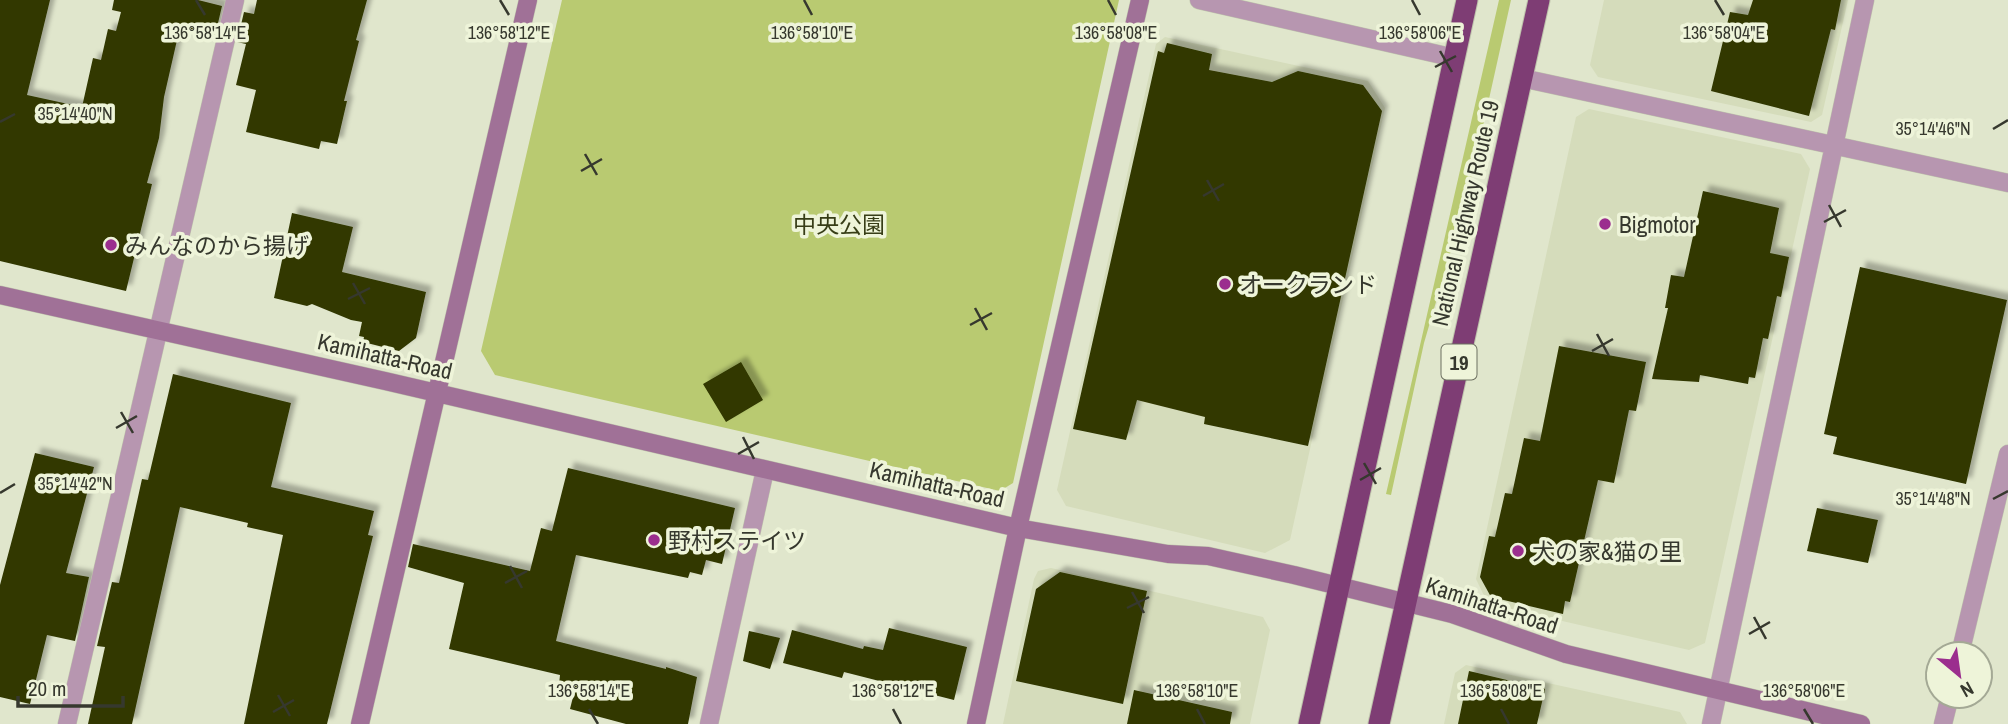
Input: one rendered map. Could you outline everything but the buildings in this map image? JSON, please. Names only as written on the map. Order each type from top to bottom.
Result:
[{"type":"highway","name":"National Highway Route 19","points":[[1309,724],[1467,0]]},
{"type":"highway","name":"National Highway Route 19","points":[[1379,724],[1539,0]]},
{"type":"street","points":[[67,724],[235,0]]},
{"type":"street","points":[[360,724],[528,0]]},
{"type":"street","points":[[976,724],[1018,528],[1140,0]]},
{"type":"street","points":[[1199,0],[1455,58]]},
{"type":"street","points":[[1712,724],[1865,0]]},
{"type":"street","points":[[1522,78],[2008,183]]},
{"type":"street","name":"Kamihatta-Road","points":[[0,295],[1018,528],[1168,554],[1208,556],[1340,586],[1452,614],[1566,654],[1861,724]]},
{"type":"street","points":[[1963,640],[2008,454]]},
{"type":"street","points":[[709,724],[765,470]]},
{"type":"shaded area","points":[[1604,0],[1848,0],[1822,115],[1811,122],[1598,77],[1590,65]]},
{"type":"shaded area","name":"オークランド","points":[[1165,37],[1368,81],[1385,108],[1290,540],[1265,553],[1066,506],[1057,490],[1156,44]]},
{"type":"shaded area","points":[[1589,109],[1801,154],[1810,169],[1705,643],[1689,650],[1488,604],[1476,579],[1576,117]]},
{"type":"shaded area","points":[[1051,568],[1263,617],[1270,630],[1250,724],[1003,724],[1034,579],[1038,571]]},
{"type":"shaded area","points":[[1466,665],[1680,712],[1687,724],[1444,724],[1455,673]]},
{"type":"green space","name":"中央公園","points":[[562,0],[1119,0],[1013,483],[1000,491],[495,375],[481,351]]},
{"type":"green space","points":[[1499,0],[1511,0],[1469,189],[1424,343],[1391,495],[1386,494]]},
{"type":"place","name":"Bigmotor","points":[[1605,224]]},
{"type":"place","name":"みんなのから揚げ","points":[[111,245]]},
{"type":"place","name":"オークランド","points":[[1225,284]]},
{"type":"place","name":"野村ステイツ","points":[[654,540]]},
{"type":"place","name":"犬の家&猫の里","points":[[1518,551]]}]
